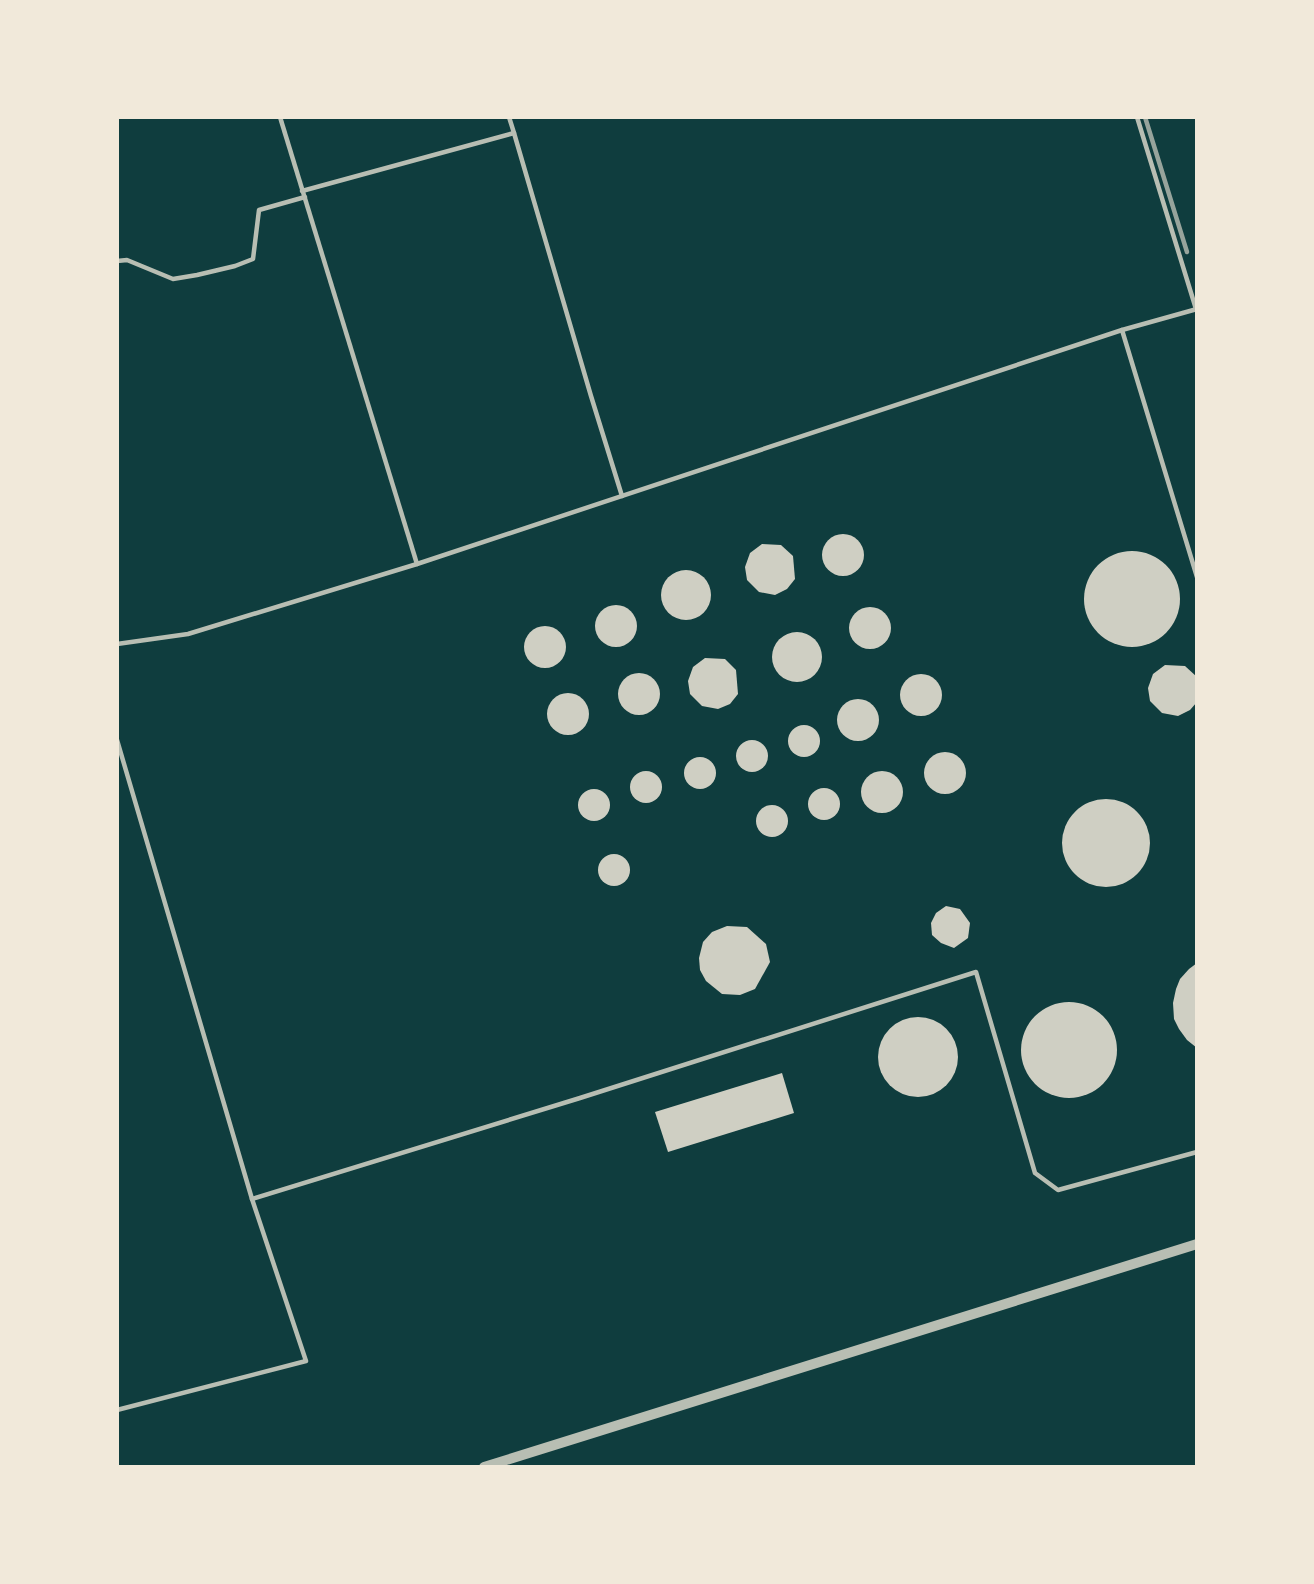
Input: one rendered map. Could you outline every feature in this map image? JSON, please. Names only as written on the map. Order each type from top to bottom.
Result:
[{"type":"street","points":[[484,1467],[1197,1244]]},
{"type":"lane","points":[[280,117],[417,564]]},
{"type":"lane","points":[[509,117],[622,496]]},
{"type":"lane","points":[[117,644],[188,634],[417,564],[1122,330],[1196,309],[1137,117]]},
{"type":"lane","points":[[302,191],[514,134]]},
{"type":"lane","points":[[117,261],[127,260],[173,279],[235,266],[253,259],[259,210],[304,197]]},
{"type":"lane","points":[[1122,330],[1197,577]]},
{"type":"lane","points":[[117,740],[252,1199],[306,1361],[117,1410]]},
{"type":"lane","points":[[252,1199],[976,972],[1035,1173],[1058,1190],[1197,1152]]},
{"type":"building","points":[[843,534],[858,540],[864,555],[858,570],[843,576],[828,570],[822,555],[828,540]]},
{"type":"building","points":[[762,544],[781,545],[793,556],[795,579],[787,589],[775,595],[759,592],[747,580],[745,567],[750,553]]},
{"type":"building","points":[[1132,551],[1150,554],[1166,565],[1177,581],[1180,599],[1177,617],[1166,633],[1150,644],[1132,647],[1114,644],[1098,633],[1087,617],[1084,599],[1087,581],[1098,565],[1114,554]]},
{"type":"building","points":[[686,570],[704,577],[711,595],[704,613],[686,620],[668,613],[661,595],[668,577]]},
{"type":"building","points":[[616,605],[631,611],[637,626],[631,641],[616,647],[601,641],[595,626],[601,611]]},
{"type":"building","points":[[870,607],[885,613],[891,628],[885,643],[870,649],[855,643],[849,628],[855,613]]},
{"type":"building","points":[[545,626],[560,632],[566,647],[560,662],[545,668],[530,662],[524,647],[530,632]]},
{"type":"building","points":[[797,632],[815,639],[822,657],[815,675],[797,682],[779,675],[772,657],[779,639]]},
{"type":"building","points":[[705,658],[725,659],[736,670],[738,694],[730,704],[718,709],[702,706],[690,694],[688,681],[693,667]]},
{"type":"building","points":[[1165,665],[1185,666],[1197,677],[1197,702],[1190,710],[1178,716],[1162,713],[1150,701],[1148,688],[1153,674]]},
{"type":"building","points":[[639,673],[654,679],[660,694],[654,709],[639,715],[624,709],[618,694],[624,679]]},
{"type":"building","points":[[921,674],[936,680],[942,695],[936,710],[921,716],[906,710],[900,695],[906,680]]},
{"type":"building","points":[[568,693],[583,699],[589,714],[583,729],[568,735],[553,729],[547,714],[553,699]]},
{"type":"building","points":[[858,699],[873,705],[879,720],[873,735],[858,741],[843,735],[837,720],[843,705]]},
{"type":"building","points":[[804,725],[815,730],[820,741],[815,752],[804,757],[793,752],[788,741],[793,730]]},
{"type":"building","points":[[752,740],[763,745],[768,756],[763,767],[752,772],[741,767],[736,756],[741,745]]},
{"type":"building","points":[[945,752],[960,758],[966,773],[960,788],[945,794],[930,788],[924,773],[930,758]]},
{"type":"building","points":[[700,757],[711,762],[716,773],[711,784],[700,789],[689,784],[684,773],[689,762]]},
{"type":"building","points":[[646,771],[657,776],[662,787],[657,798],[646,803],[635,798],[630,787],[635,776]]},
{"type":"building","points":[[882,771],[897,777],[903,792],[897,807],[882,813],[867,807],[861,792],[867,777]]},
{"type":"building","points":[[824,788],[835,793],[840,804],[835,815],[824,820],[813,815],[808,804],[813,793]]},
{"type":"building","points":[[594,789],[605,794],[610,805],[605,816],[594,821],[583,816],[578,805],[583,794]]},
{"type":"building","points":[[1106,799],[1123,803],[1137,812],[1146,826],[1150,843],[1146,860],[1137,874],[1123,883],[1106,887],[1089,883],[1075,874],[1066,860],[1062,843],[1066,826],[1075,812],[1089,803]]},
{"type":"building","points":[[772,805],[783,810],[788,821],[783,832],[772,837],[761,832],[756,821],[761,810]]},
{"type":"building","points":[[614,854],[625,859],[630,870],[625,881],[614,886],[603,881],[598,870],[603,859]]},
{"type":"building","points":[[946,906],[960,909],[970,923],[968,938],[954,948],[941,943],[932,935],[931,923],[936,913]]},
{"type":"building","points":[[727,926],[747,927],[766,944],[770,962],[755,989],[740,995],[722,994],[706,981],[700,970],[699,958],[703,942],[712,932]]},
{"type":"building","points":[[1197,963],[1197,1048],[1179,1029],[1174,1019],[1173,1003],[1180,979]]},
{"type":"building","points":[[1069,1002],[1087,1006],[1103,1016],[1113,1032],[1117,1050],[1113,1068],[1103,1084],[1087,1094],[1069,1098],[1051,1094],[1035,1084],[1025,1068],[1021,1050],[1025,1032],[1035,1016],[1051,1006]]},
{"type":"building","points":[[918,1017],[933,1020],[946,1029],[955,1042],[958,1057],[955,1072],[946,1085],[933,1094],[918,1097],[903,1094],[890,1085],[881,1072],[878,1057],[881,1042],[890,1029],[903,1020]]},
{"type":"building","points":[[782,1073],[794,1113],[668,1152],[655,1112]]},
{"type":"railway","points":[[1145,117],[1187,252]]}]
